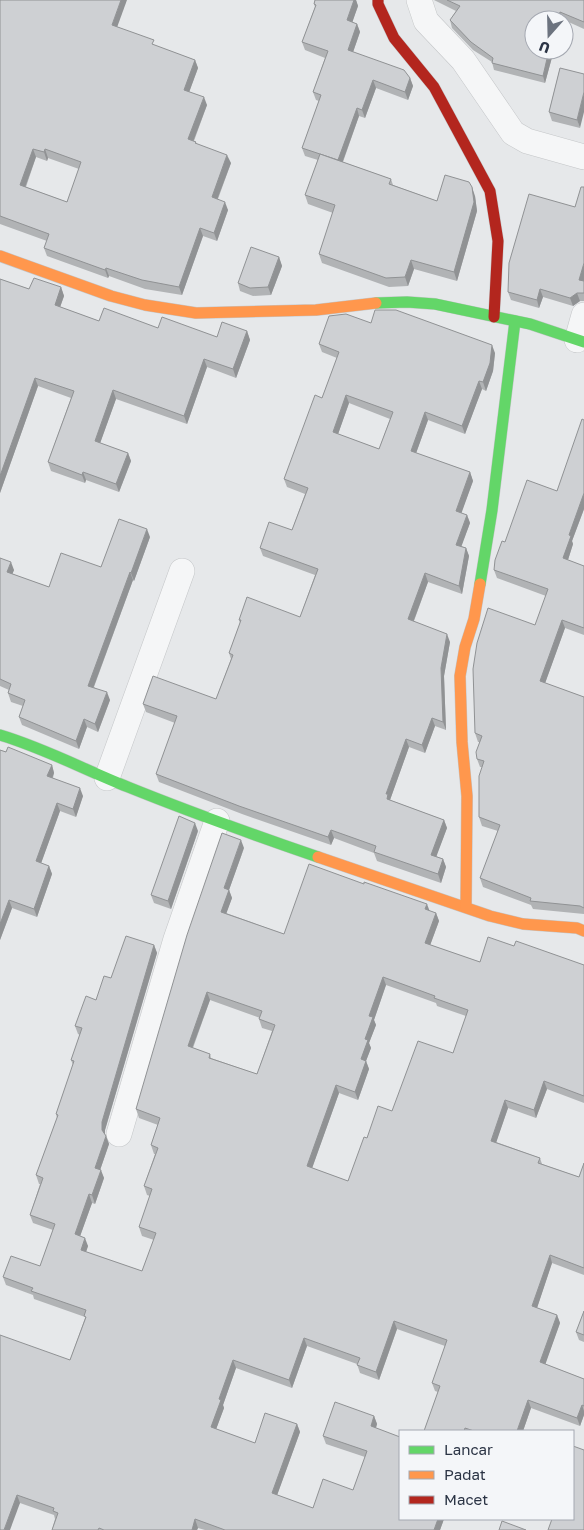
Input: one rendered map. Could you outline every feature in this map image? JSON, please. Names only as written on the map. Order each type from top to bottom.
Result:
[{"type":"street","points":[[378,0],[378,4],[394,38],[434,87],[490,191],[498,241],[494,317]]},
{"type":"street","points":[[419,0],[426,21],[463,60],[513,133],[527,141],[584,157]]},
{"type":"street","points":[[0,256],[111,296],[145,305],[196,312],[316,310],[407,302],[435,304],[530,324],[580,341],[584,315]]},
{"type":"street","points":[[466,907],[466,796],[460,676],[465,647],[474,618],[492,510],[515,321]]},
{"type":"street","points":[[107,778],[182,571]]},
{"type":"street","points":[[0,735],[20,741],[107,778],[217,821],[490,916],[523,924],[577,928],[584,931]]},
{"type":"street","points":[[119,1134],[176,939],[217,821]]},
{"type":"building","points":[[0,0],[121,0],[112,25],[154,40],[152,44],[195,60],[184,90],[204,97],[188,139],[227,155],[212,197],[225,202],[214,233],[200,228],[179,287],[142,280],[106,268],[105,270],[44,248],[49,234],[0,216]],"holes":[[[33,149],[44,152],[45,149],[81,162],[67,202],[20,185]]]},
{"type":"building","points":[[315,0],[354,0],[347,20],[357,24],[348,50],[404,70],[410,78],[405,92],[373,80],[362,110],[357,108],[338,160],[302,148],[321,95],[313,92],[328,51],[302,42],[316,5],[314,4]]},
{"type":"building","points":[[447,0],[584,0],[584,22],[574,18],[574,10],[524,10],[524,60],[547,60],[543,76],[492,63],[493,58],[471,42],[450,20],[460,6]]},
{"type":"building","points":[[560,68],[584,74],[584,92],[577,120],[549,112]]},
{"type":"building","points":[[320,154],[391,179],[389,184],[437,201],[445,175],[469,182],[472,187],[474,202],[454,272],[411,260],[405,277],[386,278],[319,254],[335,205],[305,195]]},
{"type":"building","points":[[581,187],[584,187],[584,263],[579,280],[584,281],[584,293],[577,293],[570,298],[540,289],[537,300],[508,292],[509,263],[529,194],[575,207]]},
{"type":"building","points":[[251,247],[279,257],[268,287],[250,288],[238,283]]},
{"type":"building","points":[[34,278],[61,287],[55,305],[99,321],[104,308],[158,328],[162,317],[217,337],[222,322],[247,331],[233,369],[204,359],[184,416],[113,390],[95,441],[128,453],[116,484],[83,472],[82,475],[48,462],[74,391],[35,378],[0,476],[0,279],[29,289]]},
{"type":"building","points":[[375,310],[396,310],[492,345],[490,363],[483,382],[479,381],[462,426],[425,412],[411,451],[470,472],[456,511],[467,515],[456,545],[466,548],[459,586],[425,573],[408,619],[447,634],[441,668],[443,722],[432,718],[422,745],[406,739],[386,794],[388,794],[387,799],[444,820],[431,855],[443,859],[438,874],[374,852],[376,846],[331,830],[328,837],[239,806],[156,774],[177,716],[143,704],[153,676],[216,699],[233,655],[229,653],[247,597],[300,617],[318,569],[260,548],[269,522],[292,530],[308,488],[284,479],[315,395],[322,398],[339,352],[319,344],[329,316],[346,314],[371,323]],"holes":[[[346,395],[393,412],[379,449],[333,432]]]},
{"type":"building","points":[[582,419],[584,420],[584,493],[563,558],[584,566],[584,628],[562,620],[540,681],[584,697],[584,908],[530,901],[531,898],[480,878],[500,825],[479,817],[479,776],[484,761],[477,759],[476,752],[482,736],[475,733],[473,669],[477,643],[488,608],[535,625],[548,589],[494,570],[495,560],[502,541],[505,542],[527,480],[557,491]]},
{"type":"building","points":[[119,519],[147,529],[88,686],[107,692],[95,724],[84,719],[76,741],[19,717],[25,700],[8,693],[11,684],[0,679],[0,558],[11,562],[7,572],[49,587],[61,553],[101,567]]},
{"type":"building","points":[[8,747],[52,765],[47,776],[80,788],[73,809],[57,803],[36,861],[49,866],[34,909],[9,900],[0,924],[0,750],[6,752]]},
{"type":"building","points":[[179,816],[195,823],[168,901],[151,895]]},
{"type":"building","points":[[222,833],[241,840],[224,888],[229,890],[221,912],[284,934],[309,864],[427,904],[425,909],[436,913],[425,943],[480,962],[488,937],[514,946],[516,941],[584,965],[584,1096],[544,1081],[534,1110],[505,1100],[491,1141],[540,1158],[538,1163],[579,1177],[584,1163],[584,1268],[550,1255],[532,1306],[557,1315],[540,1362],[584,1379],[584,1406],[582,1405],[577,1418],[528,1400],[517,1430],[471,1430],[465,1428],[464,1430],[424,1430],[440,1386],[432,1383],[447,1340],[394,1321],[376,1372],[357,1365],[360,1358],[304,1338],[289,1380],[233,1360],[211,1427],[255,1443],[265,1413],[297,1424],[272,1493],[313,1508],[323,1479],[353,1490],[367,1451],[323,1436],[335,1402],[374,1416],[371,1426],[399,1437],[399,1520],[438,1520],[434,1530],[225,1530],[195,1519],[192,1530],[104,1530],[99,1528],[98,1530],[52,1530],[58,1513],[53,1511],[54,1508],[17,1495],[4,1530],[0,1530],[0,1335],[70,1360],[86,1317],[84,1316],[86,1310],[31,1291],[33,1288],[3,1277],[11,1256],[40,1266],[55,1224],[30,1215],[43,1178],[36,1175],[58,1115],[56,1114],[74,1061],[71,1060],[82,1028],[75,1026],[86,996],[96,1000],[104,976],[111,978],[126,936],[154,945],[102,1122],[102,1130],[106,1136],[95,1168],[101,1170],[92,1195],[89,1194],[75,1234],[85,1238],[81,1250],[142,1271],[156,1233],[139,1227],[152,1189],[144,1186],[158,1148],[151,1145],[160,1118],[136,1109],[187,935]],"holes":[[[383,977],[435,996],[434,998],[468,1010],[453,1053],[418,1041],[392,1111],[378,1106],[367,1138],[364,1137],[348,1181],[307,1166],[336,1085],[355,1092],[366,1061],[361,1059],[368,1040],[365,1039],[373,1017],[369,1016]],[[207,992],[262,1011],[259,1019],[275,1025],[257,1074],[209,1058],[210,1054],[188,1046]]]},
{"type":"building","points":[[584,1311],[584,1335],[576,1332]]},
{"type":"building","points":[[574,1446],[584,1450],[584,1530],[548,1530],[552,1520],[574,1520]]},
{"type":"building","points":[[502,1521],[526,1530],[499,1530]]},
{"type":"traffic: fast","points":[[376,303],[407,302],[435,304],[530,324],[584,342]]},
{"type":"traffic: fast","points":[[480,584],[492,510],[515,321]]},
{"type":"traffic: fast","points":[[0,735],[33,746],[175,805],[318,857]]},
{"type":"traffic: slow","points":[[0,256],[111,296],[145,305],[196,313],[316,310],[376,303]]},
{"type":"traffic: slow","points":[[466,907],[467,796],[462,742],[460,676],[465,647],[474,619],[480,584]]},
{"type":"traffic: slow","points":[[318,857],[490,916],[523,924],[577,928],[584,931]]},
{"type":"traffic: jam","points":[[378,0],[378,4],[394,38],[434,87],[490,191],[498,241],[494,317]]}]
